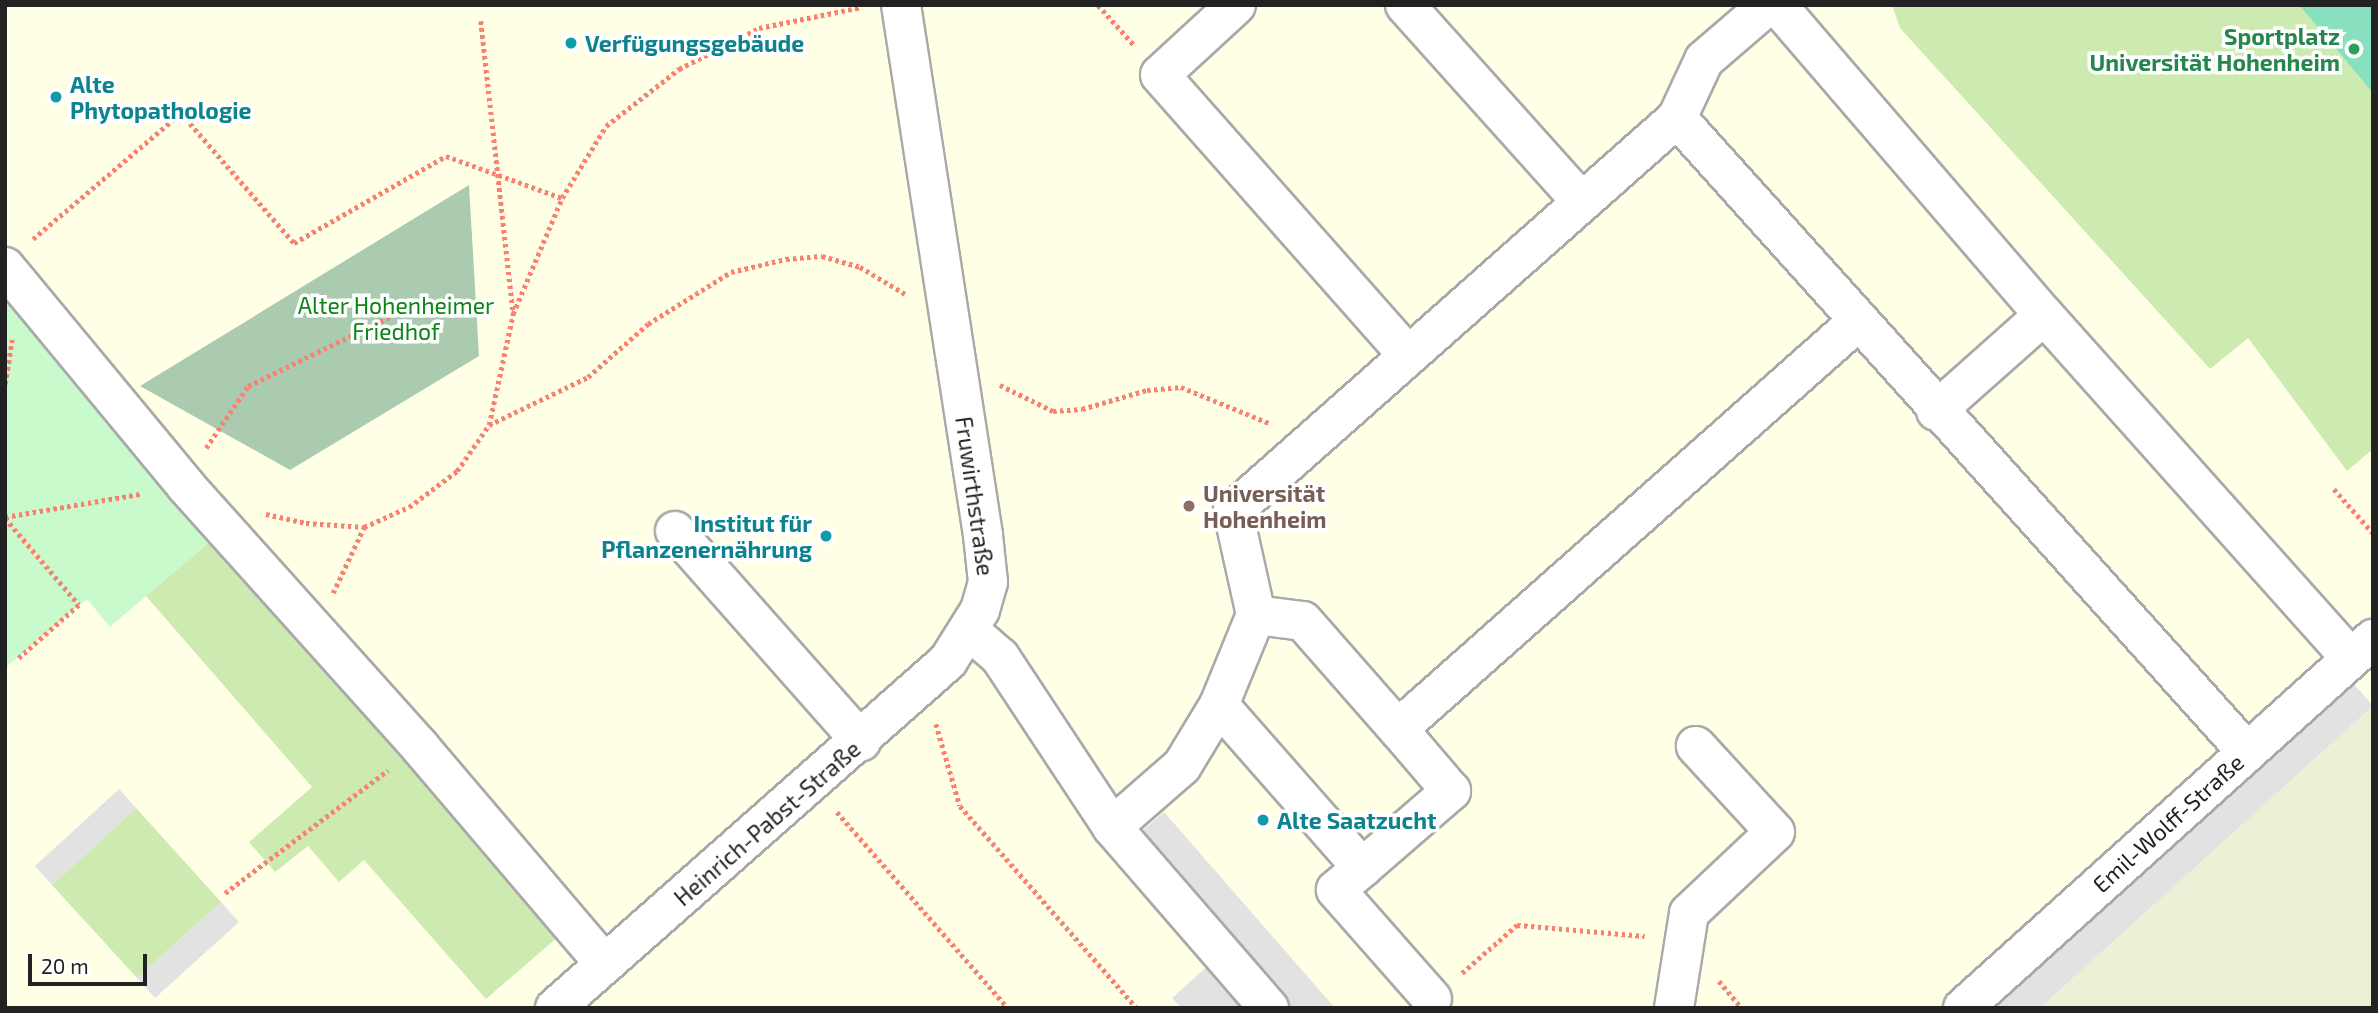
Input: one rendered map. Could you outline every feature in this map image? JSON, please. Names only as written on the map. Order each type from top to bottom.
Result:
[{"type":"street","name":"Fruwirthstraße","points":[[901,5],[988,582],[970,631]]},
{"type":"street","points":[[1236,5],[1160,75],[1406,354]]},
{"type":"street","points":[[1405,5],[1581,201]]},
{"type":"street","points":[[1112,827],[1182,766],[1219,705],[1256,615],[1234,511],[1306,442],[1678,118],[1704,60],[1768,5]]},
{"type":"street","points":[[1777,5],[2044,315],[2362,648]]},
{"type":"street","points":[[1678,118],[1936,411],[2247,751]]},
{"type":"street","points":[[16,256],[186,486],[605,964]]},
{"type":"street","points":[[1936,411],[2044,315]]},
{"type":"street","points":[[1398,729],[1857,322]]},
{"type":"street","points":[[675,531],[862,741]]},
{"type":"street","points":[[1256,615],[1303,621],[1451,791],[1336,890],[1432,999]]},
{"type":"street","points":[[970,631],[1000,657],[1112,827],[1269,1008]]},
{"type":"street","name":"Heinrich-Pabst-Straße","points":[[571,1003],[605,964],[813,785],[916,691],[948,661],[970,631]]},
{"type":"street","name":"Emil-Wolff-Straße","points":[[1963,1008],[2362,648]]},
{"type":"street","points":[[1219,705],[1362,868]]},
{"type":"street","points":[[1674,1008],[1689,913],[1775,832],[1696,746]]},
{"type":"path","points":[[256,510],[306,523],[364,527],[409,508],[457,471],[489,425],[513,314],[562,198],[606,126],[679,69],[759,28],[870,5]]},
{"type":"path","points":[[1098,5],[1160,75]]},
{"type":"path","points":[[481,21],[513,314]]},
{"type":"path","points":[[16,256],[181,113],[294,243],[446,156],[562,198]]},
{"type":"path","points":[[489,425],[588,377],[648,324],[731,272],[786,259],[822,256],[860,267],[914,300]]},
{"type":"path","points":[[5,518],[186,486],[224,415],[248,386],[418,303]]},
{"type":"path","points":[[955,353],[1016,395],[1053,411],[1083,409],[1147,390],[1181,387],[1306,442]]},
{"type":"path","points":[[2334,489],[2373,533]]},
{"type":"path","points":[[5,518],[79,605],[17,660]]},
{"type":"path","points":[[320,638],[346,558],[364,527]]},
{"type":"path","points":[[916,691],[942,735],[960,806],[1135,1007]]},
{"type":"path","points":[[225,893],[370,784]]},
{"type":"path","points":[[813,785],[1008,1008]]},
{"type":"path","points":[[1432,999],[1517,925],[1683,940],[1742,1008]]},
{"type":"shaded area","name":"Universität Hohenheim","points":[[5,5],[2373,5],[2373,1008],[5,1008]]},
{"type":"shaded area","points":[[2340,668],[2373,706],[2040,1008],[1965,1008]]},
{"type":"shaded area","points":[[2373,706],[2373,1008],[2040,1008]]},
{"type":"shaded area","points":[[119,789],[136,808],[52,885],[35,866]]},
{"type":"shaded area","points":[[1164,812],[1335,1008],[1181,1008],[1172,998],[1221,954],[1127,844]]},
{"type":"shaded area","points":[[221,902],[239,922],[155,998],[137,978]]},
{"type":"green space","points":[[1892,5],[2299,5],[2373,93],[2373,449],[2347,471],[2248,338],[2210,369],[1900,28]]},
{"type":"green space","name":"Sportplatz Universität Hohenheim","points":[[2299,5],[2373,5],[2373,93]]},
{"type":"green space","name":"Alter Hohenheimer Friedhof","points":[[469,185],[479,356],[290,470],[140,386]]},
{"type":"green space","points":[[5,290],[221,532],[110,627],[87,599],[5,668]]},
{"type":"green space","points":[[221,532],[566,930],[486,999],[364,860],[339,882],[308,846],[275,872],[249,842],[312,787],[146,596]]},
{"type":"green space","points":[[136,808],[221,902],[137,978],[52,885]]},
{"type":"place","name":"Verfügungsgebäude","points":[[571,43]]},
{"type":"place","name":"Sportplatz Universität Hohenheim","points":[[2354,49]]},
{"type":"place","name":"Alte Phytopathologie","points":[[56,97]]},
{"type":"place","name":"Universität Hohenheim","points":[[1189,506]]},
{"type":"place","name":"Institut für Pflanzenernährung","points":[[826,536]]},
{"type":"place","name":"Alte Saatzucht","points":[[1263,820]]}]
